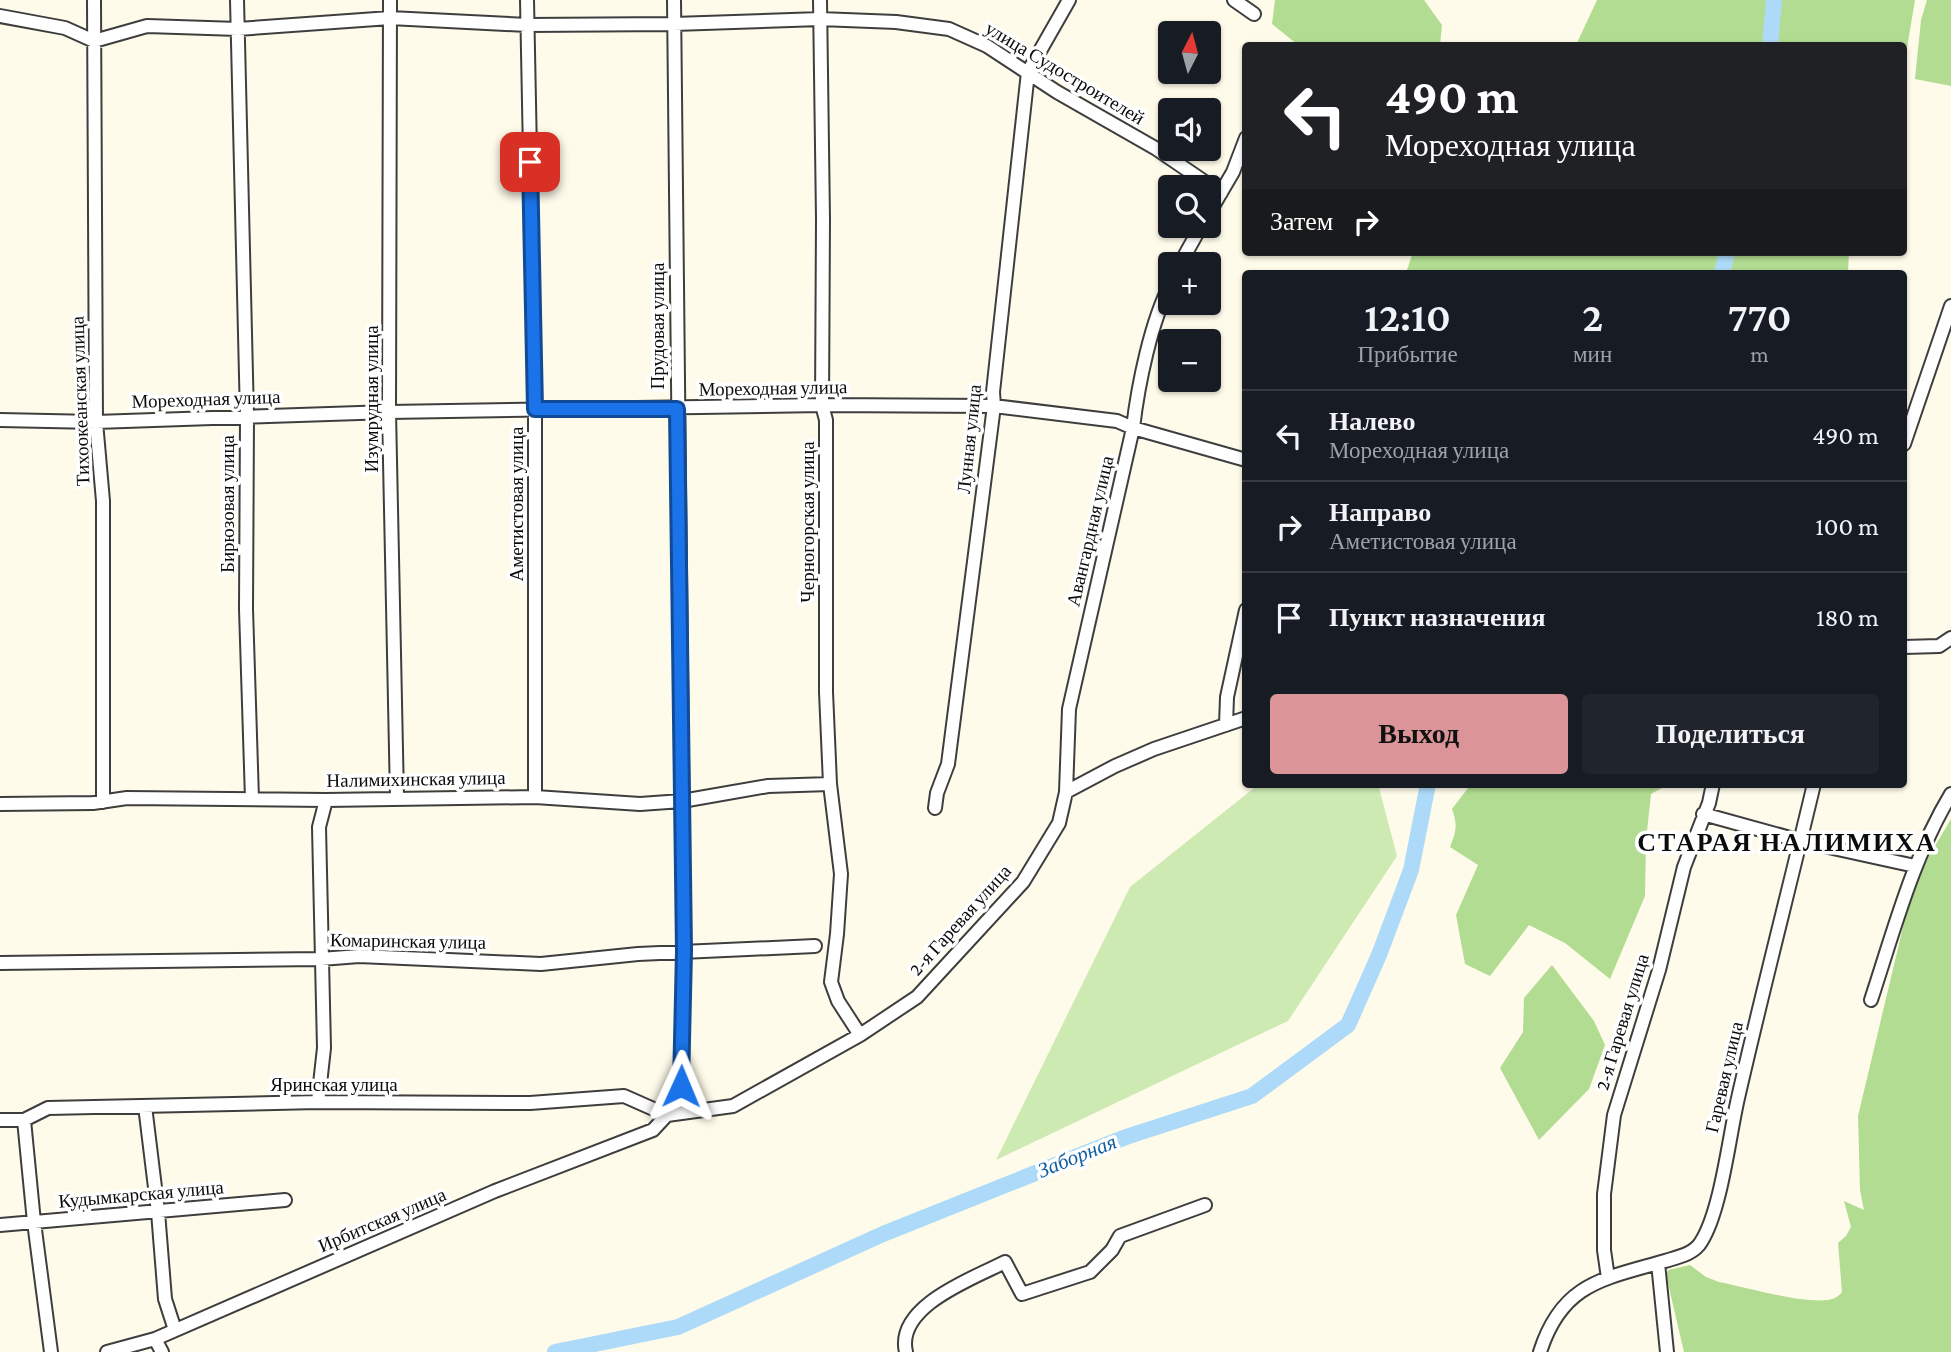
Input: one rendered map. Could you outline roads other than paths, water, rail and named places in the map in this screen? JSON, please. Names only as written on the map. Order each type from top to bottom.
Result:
[{"type":"street","name":"Тихоокеанская улица","points":[[94,0],[96,422],[103,501],[103,802]]},
{"type":"street","name":"Бирюзовая улица","points":[[237,0],[247,417],[246,608],[252,799]]},
{"type":"street","name":"Изумрудная улица","points":[[390,0],[389,412],[397,798]]},
{"type":"street","name":"Аметистовая улица","points":[[527,0],[535,409],[535,797]]},
{"type":"street","name":"Прудовая улица","points":[[674,0],[684,951],[674,1114]]},
{"type":"street","name":"Черногорская улица","points":[[820,0],[822,405],[826,420],[826,692],[830,784],[841,874],[838,934],[831,982],[838,1001],[860,1035]]},
{"type":"street","points":[[1027,72],[1069,0]]},
{"type":"street","points":[[1234,0],[1254,14]]},
{"type":"street","points":[[0,16],[65,28],[94,41]]},
{"type":"street","name":"улица Судостроителей","points":[[94,41],[147,26],[238,29],[390,18],[527,25],[820,19],[896,22],[949,29],[987,46],[1155,148],[1222,193]]},
{"type":"street","name":"Лунная улица","points":[[935,808],[937,793],[948,764],[994,406],[993,392],[1027,72]]},
{"type":"street","points":[[1222,193],[1242,147]]},
{"type":"street","points":[[1907,435],[1951,306]]},
{"type":"street","name":"Авангардная улица","points":[[1066,792],[1069,709],[1133,428],[1137,393],[1158,315]]},
{"type":"street","name":"Мореходная улица","points":[[0,420],[96,422],[535,409],[822,405],[994,406],[1117,421],[1242,459]]},
{"type":"street","points":[[1226,725],[1227,697],[1242,628]]},
{"type":"street","points":[[1907,647],[1939,646],[1951,638]]},
{"type":"street","points":[[1066,792],[1154,749],[1242,719]]},
{"type":"street","name":"Налимихинская улица","points":[[0,804],[103,802],[127,798],[326,800],[535,797],[640,804],[682,801],[768,786],[830,784]]},
{"type":"street","name":"2-я Гаревая улица","points":[[1608,1278],[1604,1250],[1604,1194],[1614,1115],[1659,970],[1684,867],[1712,788]]},
{"type":"street","name":"Гаревая улица","points":[[1540,1352],[1553,1318],[1583,1290],[1608,1278],[1658,1264],[1694,1250],[1710,1224],[1813,788]]},
{"type":"street","name":"2-я Гаревая улица","points":[[674,1114],[733,1106],[860,1035],[916,997],[1023,882],[1059,823],[1066,792]]},
{"type":"street","points":[[1871,1000],[1915,866],[1931,826],[1951,794]]},
{"type":"street","points":[[318,1102],[324,1048],[319,827],[326,800]]},
{"type":"street","points":[[1703,814],[1801,841],[1915,866]]},
{"type":"street","name":"Комаринская улица","points":[[0,963],[321,959],[359,956],[541,964],[684,951],[815,946]]},
{"type":"street","name":"Яринская улица","points":[[0,1121],[24,1120],[48,1108],[318,1102],[530,1103],[624,1096],[674,1114]]},
{"type":"street","points":[[145,1106],[165,1299],[174,1330]]},
{"type":"street","name":"Ирбитская улица","points":[[107,1352],[155,1339],[495,1191],[653,1130],[674,1114]]},
{"type":"street","points":[[24,1120],[51,1352]]},
{"type":"street","name":"Кудымкарская улица","points":[[0,1226],[285,1200]]},
{"type":"street","points":[[906,1352],[908,1328],[930,1300],[1006,1262],[1022,1294],[1090,1272],[1112,1251],[1120,1236],[1205,1205]]},
{"type":"street","points":[[1658,1264],[1667,1352]]},
{"type":"street","points":[[155,1339],[162,1352]]},
{"type":"waterway","name":"Заборная","points":[[1770,42],[1774,0]]},
{"type":"waterway","name":"Заборная","points":[[1723,270],[1726,256]]},
{"type":"waterway","name":"Заборная","points":[[555,1352],[678,1327],[883,1234],[1126,1137],[1252,1096],[1348,1025],[1379,955],[1411,870],[1427,788]]},
{"type":"district","name":"СТАРАЯ НАЛИМИХА","points":[[1787,842]]}]
